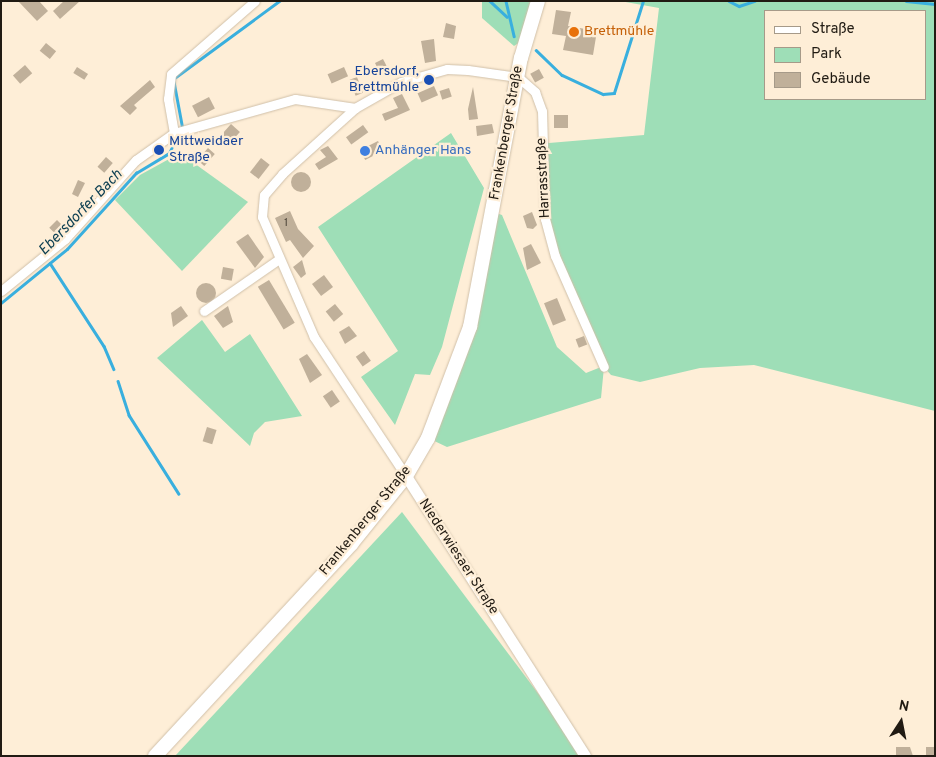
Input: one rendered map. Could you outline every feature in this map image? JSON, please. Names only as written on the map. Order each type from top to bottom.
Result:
[{"type":"main road","name":"Frankenberger Straße","points":[[155,756],[351,544],[406,476],[448,393],[470,327],[518,77],[538,1]]},
{"type":"main road","name":"Niederwiesaer Straße","points":[[406,476],[585,756]]},
{"type":"street","points":[[174,134],[168,99],[171,74],[255,1]]},
{"type":"street","points":[[1,291],[65,239],[136,160],[174,134],[295,99],[355,108],[402,82],[447,70],[518,77]]},
{"type":"street","name":"Harrasstraße","points":[[518,77],[535,92],[542,111],[545,219],[555,256],[604,367]]},
{"type":"street","name":"Niederwiesaer Straße","points":[[355,108],[264,195],[262,217],[314,337],[406,476]]},
{"type":"street","points":[[204,311],[279,260]]},
{"type":"green space","points":[[482,1],[534,1],[523,40],[514,46],[482,18]]},
{"type":"green space","points":[[620,1],[935,1],[935,411],[754,365],[700,368],[640,382],[611,375],[604,367],[601,398],[447,447],[428,438],[448,393],[493,212],[502,215],[557,347],[586,373],[601,367],[545,219],[541,140],[549,143],[644,135],[659,8]]},
{"type":"green space","points":[[451,133],[484,188],[442,347],[430,375],[415,374],[395,425],[361,377],[398,351],[318,227]]},
{"type":"green space","points":[[180,153],[248,202],[182,271],[115,200],[140,175]]},
{"type":"green space","points":[[202,320],[225,352],[250,334],[302,416],[265,422],[254,433],[250,446],[157,358]]},
{"type":"green space","points":[[402,512],[585,756],[175,756]]},
{"type":"building","points":[[18,1],[39,1],[48,11],[37,21]]},
{"type":"building","points":[[64,1],[80,1],[60,19],[53,11]]},
{"type":"building","name":"Brettmühle","points":[[556,10],[571,12],[568,26],[597,31],[593,55],[563,50],[566,36],[552,34]]},
{"type":"building","points":[[446,23],[456,26],[454,39],[443,37]]},
{"type":"building","points":[[434,39],[436,61],[425,63],[421,41]]},
{"type":"building","points":[[46,43],[56,51],[50,59],[40,51]]},
{"type":"building","points":[[383,59],[389,71],[381,75],[375,63]]},
{"type":"building","points":[[25,65],[32,73],[20,84],[13,75]]},
{"type":"building","points":[[77,67],[88,74],[84,80],[73,73]]},
{"type":"building","points":[[344,67],[348,76],[332,83],[328,74]]},
{"type":"building","points":[[539,69],[544,78],[535,83],[530,74]]},
{"type":"building","points":[[357,77],[363,93],[356,96],[350,80]]},
{"type":"building","points":[[150,80],[155,87],[134,105],[137,108],[130,115],[120,106]]},
{"type":"building","points":[[434,86],[438,95],[422,102],[418,93]]},
{"type":"building","points":[[473,87],[478,119],[469,120],[468,109]]},
{"type":"building","points":[[449,88],[452,97],[442,100],[439,91]]},
{"type":"building","points":[[402,94],[410,110],[385,121],[382,114],[398,108],[393,98]]},
{"type":"building","points":[[209,97],[215,109],[198,117],[192,106]]},
{"type":"building","points":[[554,115],[568,115],[568,128],[554,128]]},
{"type":"building","points":[[231,124],[240,132],[228,145],[219,137]]},
{"type":"building","points":[[492,124],[494,133],[477,136],[476,126]]},
{"type":"building","points":[[363,125],[368,132],[351,145],[346,137]]},
{"type":"building","points":[[378,141],[383,151],[365,160],[360,150]]},
{"type":"building","points":[[328,146],[338,159],[319,170],[315,164],[326,157],[320,150]]},
{"type":"building","points":[[208,148],[215,154],[204,166],[198,160]]},
{"type":"building","points":[[106,157],[113,163],[104,173],[97,167]]},
{"type":"building","points":[[261,158],[270,165],[259,179],[250,172]]},
{"type":"building","points":[[301,172],[308,175],[311,182],[308,189],[301,192],[294,189],[291,182],[294,175]]},
{"type":"building","points":[[78,180],[85,183],[78,197],[72,194]]},
{"type":"building","points":[[290,211],[298,229],[314,246],[303,258],[290,240],[286,242],[275,218]]},
{"type":"building","points":[[532,212],[537,225],[533,229],[527,228],[523,216]]},
{"type":"building","points":[[57,220],[64,227],[56,235],[49,228]]},
{"type":"building","points":[[248,234],[264,257],[255,268],[236,242]]},
{"type":"building","points":[[531,244],[541,263],[527,270],[523,248]]},
{"type":"building","points":[[302,260],[306,274],[301,278],[293,267]]},
{"type":"building","points":[[223,267],[234,269],[232,281],[221,279]]},
{"type":"building","points":[[324,275],[333,287],[321,296],[312,284]]},
{"type":"building","points":[[269,280],[295,323],[284,330],[258,287]]},
{"type":"building","points":[[206,283],[213,286],[216,293],[213,300],[206,303],[199,300],[196,293],[199,286]]},
{"type":"building","points":[[557,298],[566,320],[553,325],[544,303]]},
{"type":"building","points":[[335,304],[343,314],[334,322],[326,312]]},
{"type":"building","points":[[181,306],[188,316],[173,327],[171,313]]},
{"type":"building","points":[[228,306],[233,322],[223,328],[214,316]]},
{"type":"building","points":[[349,326],[357,336],[345,344],[339,332]]},
{"type":"building","points":[[584,336],[587,344],[579,348],[576,339]]},
{"type":"building","points":[[364,351],[371,361],[363,367],[356,357]]},
{"type":"building","points":[[307,354],[322,375],[310,383],[299,359]]},
{"type":"building","points":[[332,390],[340,402],[331,408],[323,396]]},
{"type":"building","points":[[207,427],[217,430],[212,444],[203,441]]},
{"type":"building","points":[[896,747],[910,747],[913,756],[896,756]]},
{"type":"building","points":[[926,747],[935,747],[935,756],[926,756]]},
{"type":"waterway","name":"Ebersdorfer Bach","points":[[182,127],[173,79],[279,1]]},
{"type":"waterway","name":"Ebersdorfer Bach","points":[[490,1],[507,17]]},
{"type":"waterway","name":"Ebersdorfer Bach","points":[[506,1],[514,36]]},
{"type":"waterway","points":[[536,50],[562,75],[603,94],[614,93],[643,1]]},
{"type":"waterway","points":[[729,1],[739,6],[754,1]]},
{"type":"waterway","points":[[906,1],[935,4]]},
{"type":"waterway","name":"Ebersdorfer Bach","points":[[1,303],[67,249],[136,173],[169,153],[176,139]]},
{"type":"waterway","points":[[50,263],[104,346],[114,369]]},
{"type":"waterway","points":[[118,381],[129,415],[179,494]]},
{"type":"place","name":"Brettmühle","points":[[574,32]]},
{"type":"place","name":"Ebersdorf, Brettmühle","points":[[429,80]]},
{"type":"place","name":"Mittweidaer Straße","points":[[159,150]]},
{"type":"place","name":"Anhänger Hans","points":[[365,151]]}]
